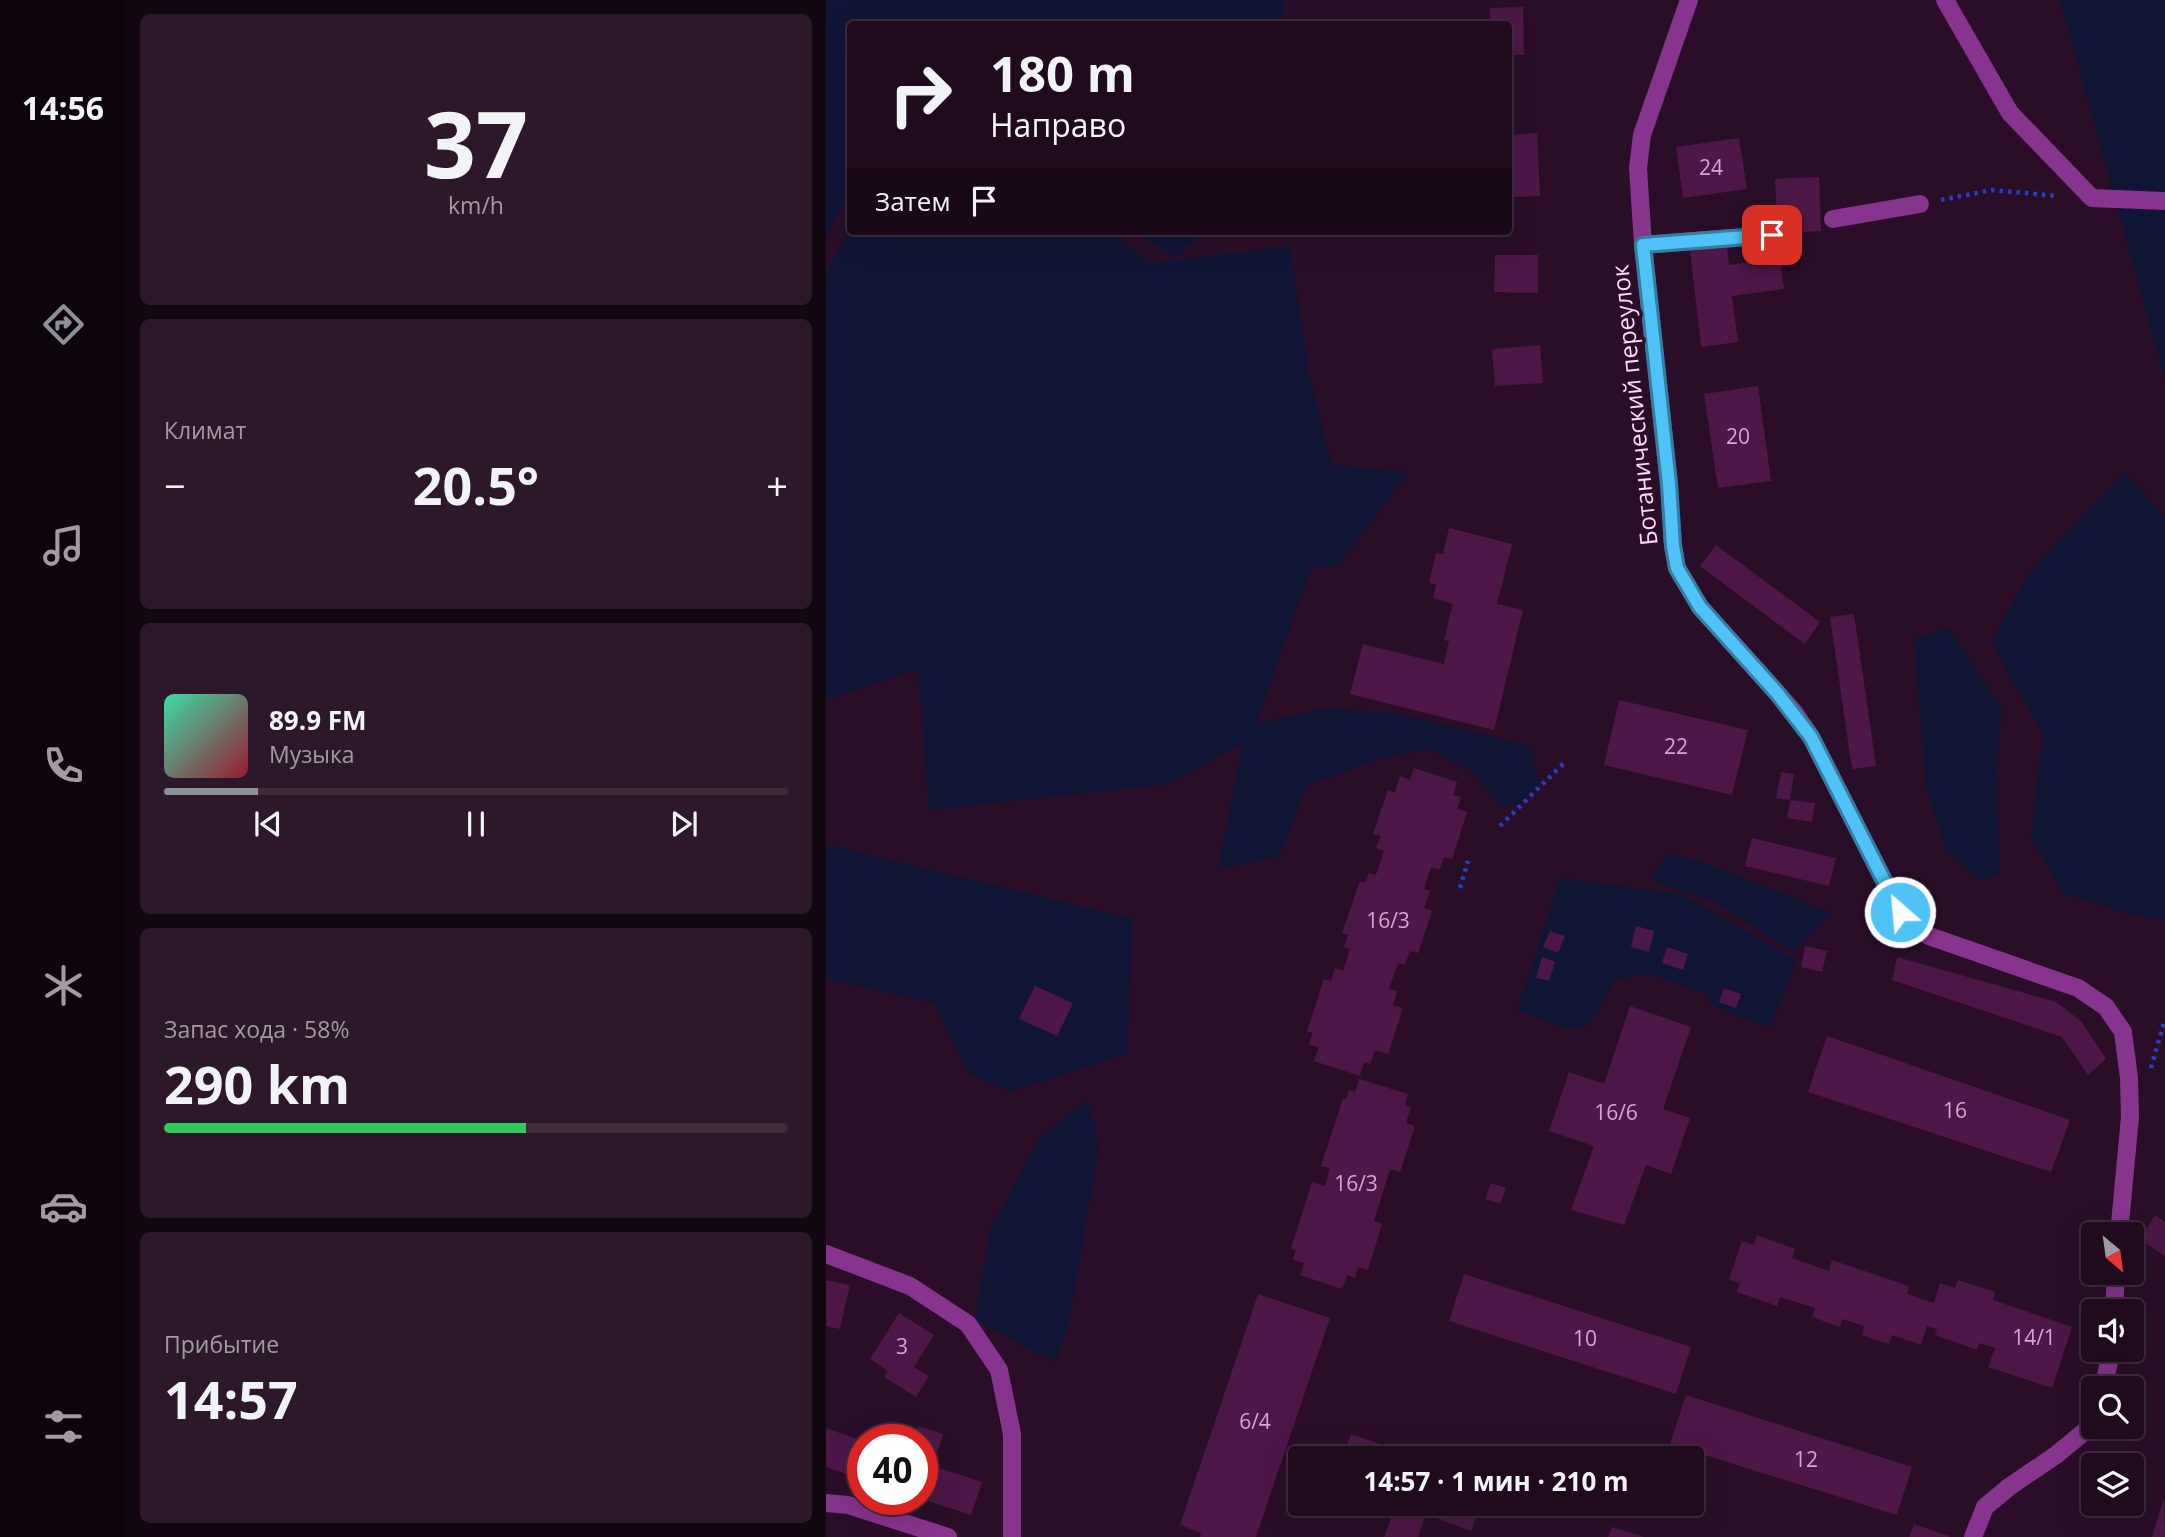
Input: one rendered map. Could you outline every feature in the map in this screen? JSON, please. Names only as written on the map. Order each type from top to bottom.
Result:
[{"type":"street","name":"Ботанический переулок","points":[[1689,0],[1642,135],[1638,168],[1643,245],[1677,568],[1700,607],[1786,702],[1811,737],[1900,912],[1912,926],[1929,936],[2078,988],[2106,1007],[2123,1032],[2129,1078],[2130,1117],[2120,1222]]},
{"type":"street","points":[[1945,0],[2010,114],[2092,198],[2165,201]]},
{"type":"street","points":[[1833,219],[1920,204]]},
{"type":"street","points":[[1643,245],[1772,235]]},
{"type":"street","points":[[826,1254],[910,1286],[968,1324],[999,1370],[1012,1434],[1012,1537]]},
{"type":"street","points":[[1973,1537],[1984,1507],[2081,1434]]},
{"type":"street","points":[[826,1503],[848,1505],[948,1537]]},
{"type":"path","points":[[1920,204],[1992,190],[2092,198]]},
{"type":"path","points":[[1500,826],[1566,762]]},
{"type":"path","points":[[1460,888],[1468,861]]},
{"type":"shaded area","points":[[826,0],[1284,0],[1282,21],[847,21],[847,197],[826,238]]},
{"type":"shaded area","points":[[2060,0],[2165,0],[2165,381]]},
{"type":"shaded area","points":[[847,234],[1113,235],[1153,263],[1290,246],[1308,367],[1332,465],[1409,472],[1338,567],[1312,567],[1256,724],[1324,708],[1401,714],[1531,746],[1540,785],[1518,805],[1500,807],[1472,771],[1428,749],[1380,759],[1306,786],[1280,856],[1218,870],[1243,743],[1170,784],[929,810],[918,669],[826,700],[826,273]]},
{"type":"shaded area","points":[[1139,235],[1201,235],[1175,258]]},
{"type":"shaded area","points":[[2125,472],[2165,517],[2165,919],[2135,916],[2062,893],[2031,837],[2043,734],[1991,643],[2028,574]]},
{"type":"shaded area","points":[[1949,628],[2002,708],[1997,770],[2000,874],[1980,881],[1946,851],[1926,787],[1914,638]]},
{"type":"shaded area","points":[[826,844],[1133,919],[1127,1054],[1010,1092],[968,1073],[934,1003],[826,979]]},
{"type":"shaded area","points":[[1668,853],[1708,864],[1832,913],[1793,952],[1716,903],[1649,878]]},
{"type":"shaded area","points":[[1560,878],[1681,894],[1797,961],[1770,1028],[1711,1005],[1706,994],[1649,974],[1617,979],[1588,1026],[1566,1029],[1517,1010]]},
{"type":"shaded area","points":[[1088,1099],[1099,1148],[1069,1323],[1056,1363],[975,1320],[990,1229],[1041,1136]]},
{"type":"building","points":[[1523,7],[1524,55],[1512,55],[1512,21],[1490,21],[1490,8]]},
{"type":"building","points":[[1537,133],[1540,196],[1512,197],[1512,135]]},
{"type":"building","points":[[1739,138],[1747,189],[1683,198],[1676,147]]},
{"type":"building","points":[[1819,177],[1821,231],[1778,233],[1775,179]]},
{"type":"building","points":[[1727,246],[1729,265],[1780,258],[1784,289],[1732,296],[1738,342],[1701,347],[1690,251]]},
{"type":"building","points":[[1495,255],[1538,255],[1538,293],[1494,292]]},
{"type":"building","points":[[1540,345],[1543,383],[1495,386],[1492,349]]},
{"type":"building","points":[[1758,386],[1771,481],[1718,488],[1704,394]]},
{"type":"building","points":[[1449,528],[1512,544],[1497,604],[1523,610],[1494,730],[1350,694],[1363,644],[1444,664],[1449,641],[1444,640],[1453,604],[1433,598],[1436,584],[1429,583],[1436,553],[1443,554]]},
{"type":"building","points":[[1716,545],[1820,622],[1805,644],[1700,566]]},
{"type":"building","points":[[1854,614],[1876,766],[1852,769],[1830,617]]},
{"type":"building","points":[[1619,700],[1748,730],[1732,795],[1604,765]]},
{"type":"building","points":[[1414,768],[1457,782],[1453,795],[1461,797],[1457,809],[1467,812],[1452,859],[1444,857],[1439,870],[1431,867],[1424,889],[1430,891],[1424,908],[1432,911],[1418,953],[1410,951],[1405,965],[1398,963],[1389,989],[1397,991],[1393,1005],[1403,1008],[1388,1054],[1375,1050],[1370,1064],[1364,1062],[1360,1076],[1314,1061],[1319,1048],[1309,1044],[1313,1033],[1307,1031],[1324,979],[1331,981],[1335,968],[1343,971],[1350,949],[1344,947],[1348,935],[1342,933],[1360,881],[1365,883],[1369,873],[1376,875],[1384,851],[1376,848],[1381,836],[1373,834],[1388,790],[1395,793],[1400,776],[1410,780]]},
{"type":"building","points":[[1781,772],[1794,774],[1790,800],[1776,798]]},
{"type":"building","points":[[1790,800],[1815,803],[1812,822],[1787,818]]},
{"type":"building","points":[[1752,838],[1836,858],[1829,886],[1745,866]]},
{"type":"building","points":[[1636,926],[1654,931],[1649,952],[1631,947]]},
{"type":"building","points":[[1550,931],[1565,936],[1558,953],[1543,947]]},
{"type":"building","points":[[1805,946],[1827,951],[1822,972],[1801,967]]},
{"type":"building","points":[[1667,947],[1688,954],[1683,970],[1662,963]]},
{"type":"building","points":[[1542,957],[1555,962],[1549,981],[1536,978]]},
{"type":"building","points":[[1897,957],[2056,1002],[2081,1021],[2106,1059],[2088,1075],[2062,1037],[1892,980]]},
{"type":"building","points":[[1035,986],[1073,1003],[1057,1036],[1019,1019]]},
{"type":"building","points":[[1724,988],[1741,994],[1736,1008],[1719,1002]]},
{"type":"building","points":[[1630,1006],[1691,1027],[1663,1109],[1690,1118],[1671,1174],[1646,1165],[1624,1225],[1571,1210],[1594,1146],[1549,1131],[1569,1072],[1604,1084]]},
{"type":"building","points":[[1827,1036],[2070,1120],[2051,1172],[1808,1092]]},
{"type":"building","points":[[1359,1079],[1408,1094],[1405,1105],[1411,1107],[1406,1123],[1415,1126],[1400,1172],[1390,1169],[1374,1221],[1382,1224],[1368,1270],[1358,1267],[1355,1278],[1347,1275],[1342,1289],[1300,1275],[1304,1263],[1293,1260],[1296,1250],[1291,1249],[1312,1182],[1325,1186],[1330,1168],[1321,1166],[1343,1098],[1346,1099],[1349,1090],[1355,1092]]},
{"type":"building","points":[[1491,1183],[1506,1188],[1500,1204],[1485,1199]]},
{"type":"building","points":[[2155,1215],[2165,1222],[2165,1256],[2144,1243],[2144,1233]]},
{"type":"building","points":[[1757,1235],[1795,1249],[1792,1258],[1829,1271],[1832,1260],[1909,1286],[1907,1294],[1934,1303],[1940,1283],[1955,1288],[1958,1280],[1995,1292],[1993,1300],[2072,1327],[2052,1388],[1988,1367],[1995,1348],[1979,1343],[1977,1350],[1935,1335],[1937,1329],[1927,1326],[1921,1345],[1892,1335],[1889,1344],[1862,1335],[1864,1326],[1842,1319],[1840,1327],[1812,1317],[1815,1308],[1780,1297],[1777,1306],[1737,1292],[1740,1283],[1729,1279],[1742,1241],[1754,1245]]},
{"type":"building","points":[[1464,1274],[1691,1347],[1676,1394],[1449,1321]]},
{"type":"building","points":[[826,1280],[850,1285],[840,1329],[826,1326]]},
{"type":"building","points":[[1258,1294],[1330,1318],[1256,1537],[1200,1537],[1201,1533],[1180,1525]]},
{"type":"building","points":[[899,1313],[934,1335],[914,1367],[929,1376],[916,1397],[884,1377],[888,1371],[870,1359]]},
{"type":"building","points":[[1686,1395],[1912,1467],[1897,1515],[1704,1455],[1704,1446],[1670,1444]]},
{"type":"building","points":[[826,1428],[847,1435],[847,1474],[826,1467]]},
{"type":"building","points":[[938,1432],[943,1434],[938,1450]]},
{"type":"building","points":[[1351,1434],[1385,1446],[1347,1446]]},
{"type":"building","points":[[938,1468],[982,1482],[971,1515],[938,1504]]},
{"type":"building","points":[[2164,1498],[2165,1537],[2152,1537]]},
{"type":"building","points":[[1392,1516],[1425,1516],[1418,1537],[1384,1537]]},
{"type":"building","points":[[1431,1516],[1477,1516],[1471,1531]]},
{"type":"building","points":[[1914,1524],[1951,1537],[1909,1537]]},
{"type":"building","points":[[1612,1527],[1642,1536],[1642,1537],[1608,1537]]},
{"type":"route","points":[[1772,235],[1643,245],[1677,568],[1700,607],[1794,712],[1811,737],[1900,912]]}]
